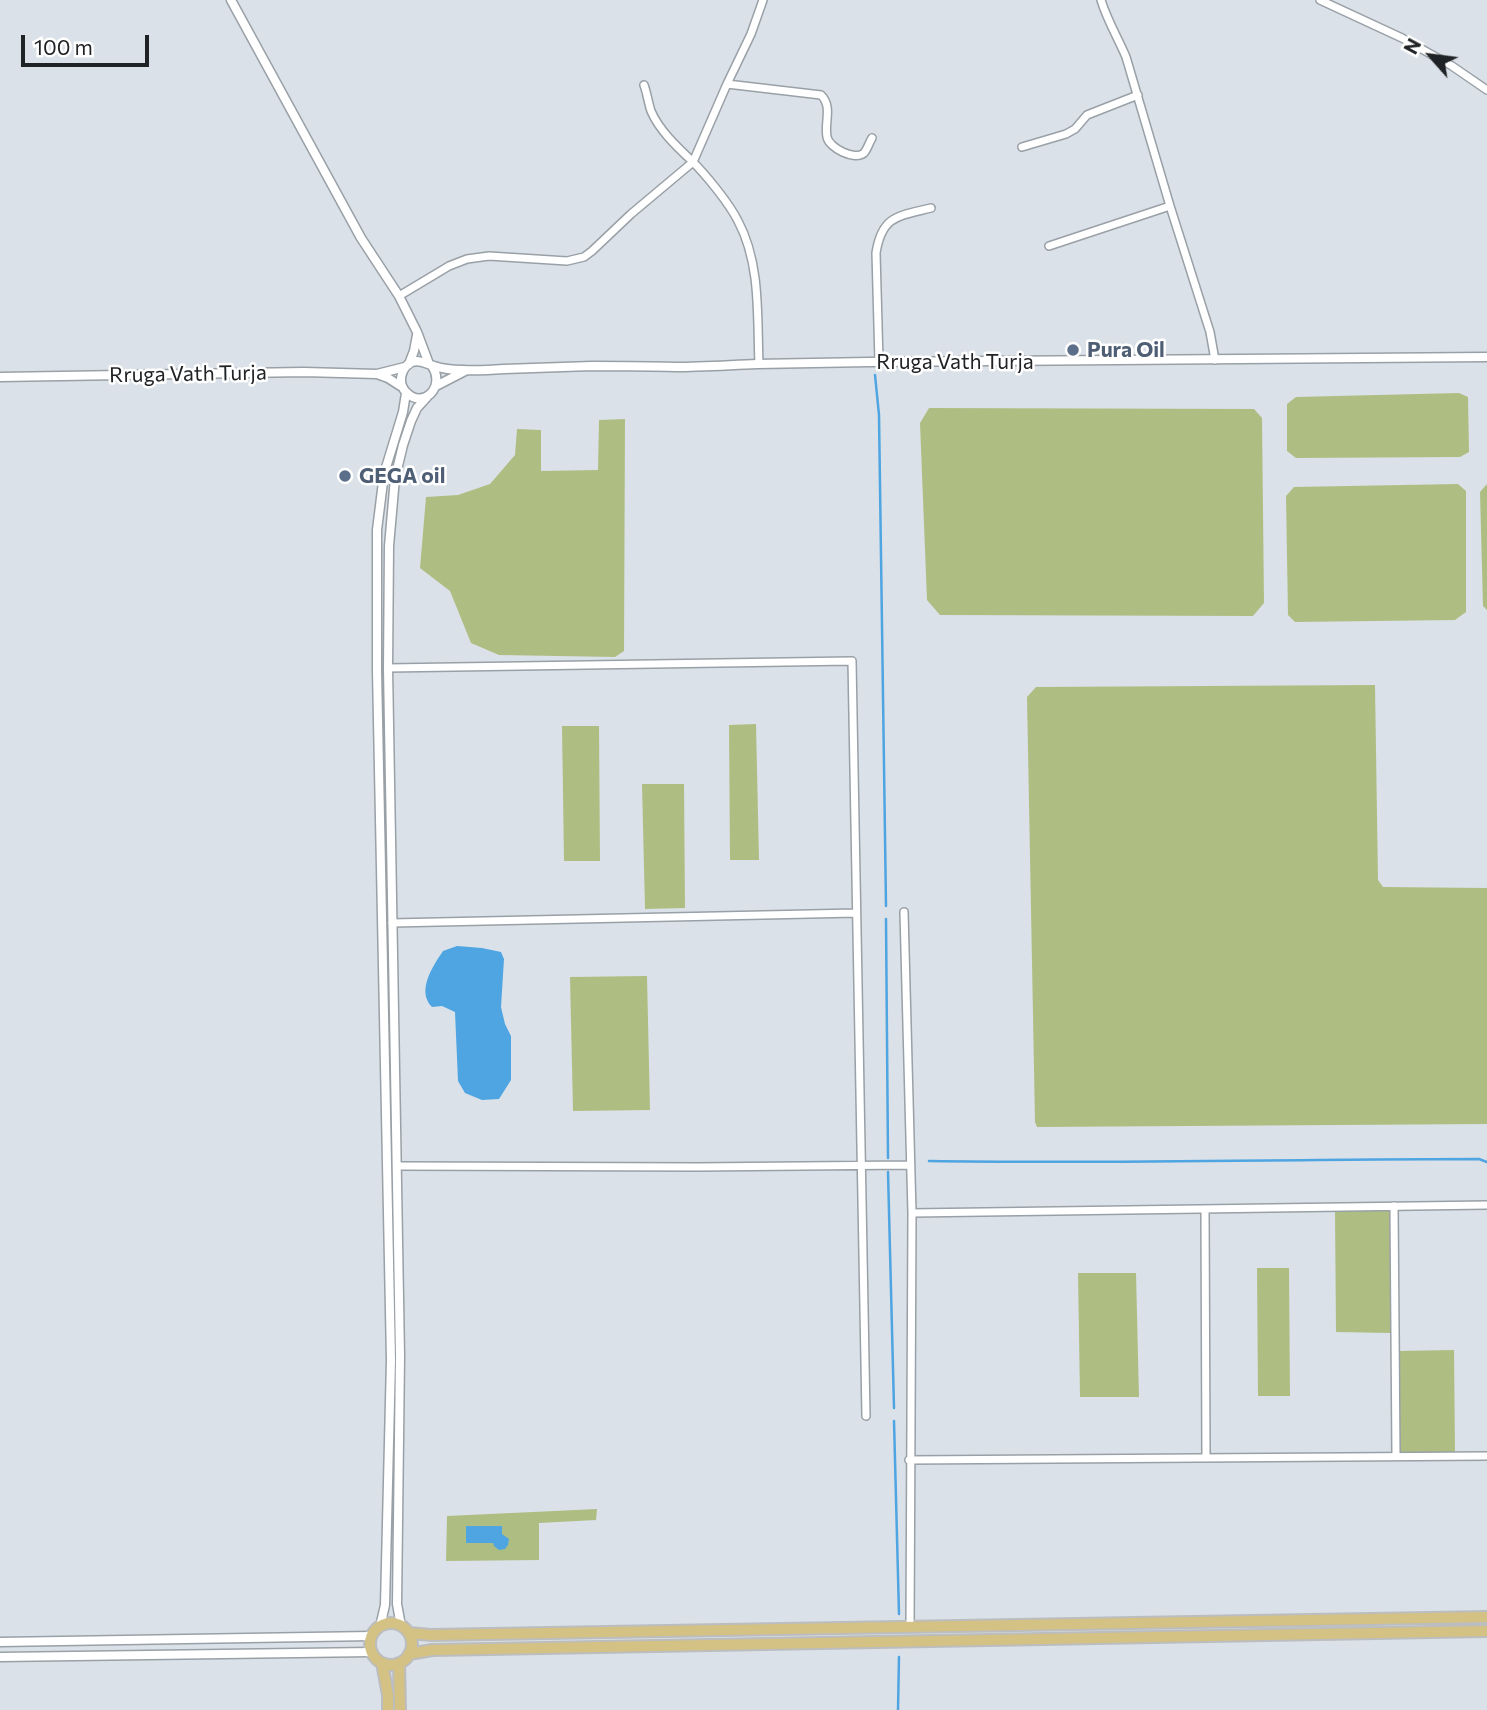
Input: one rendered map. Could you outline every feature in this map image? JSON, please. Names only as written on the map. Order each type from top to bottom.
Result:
[{"type":"main road","points":[[405,1629],[412,1645],[409,1654],[399,1663],[382,1663],[372,1652],[371,1644],[376,1632],[392,1624],[431,1635],[1487,1617]]},
{"type":"main road","points":[[409,1654],[432,1650],[1487,1630]]},
{"type":"main road","points":[[382,1663],[388,1710]]},
{"type":"main road","points":[[399,1663],[400,1710]]},
{"type":"street","points":[[231,0],[361,238],[399,296],[436,372],[436,386]]},
{"type":"street","points":[[399,296],[449,266],[475,257],[568,261],[584,257],[592,251],[693,162],[751,34],[763,0]]},
{"type":"street","points":[[1101,0],[1126,57],[1210,332],[1215,360]]},
{"type":"street","points":[[1320,0],[1402,38],[1452,66],[1487,90]]},
{"type":"street","points":[[727,84],[821,95],[827,101],[826,135],[829,143],[853,156],[860,156],[865,152],[872,138]]},
{"type":"street","points":[[644,85],[652,112],[668,136],[693,162],[737,218],[745,234],[755,277],[759,364]]},
{"type":"street","points":[[1022,147],[1066,134],[1076,129],[1087,115],[1138,95]]},
{"type":"street","points":[[1049,246],[1170,206]]},
{"type":"street","points":[[879,362],[876,253],[878,238],[885,226],[896,217],[931,208]]},
{"type":"street","points":[[0,1642],[376,1632],[385,1605],[391,1360],[377,671],[377,530],[384,474],[403,412],[402,373],[414,351],[417,332]]},
{"type":"street","name":"Rruga Vath Turja","points":[[0,377],[304,372],[377,374],[419,361],[465,371],[597,366],[879,362],[1487,357]]},
{"type":"street","name":"Rruga Vath Turja","points":[[377,374],[388,378],[412,397],[419,398],[426,397],[436,386],[465,371]]},
{"type":"street","points":[[405,1629],[397,1604],[401,1415],[388,668],[389,546],[395,478],[411,421],[426,397]]},
{"type":"street","points":[[388,668],[852,661],[866,1416]]},
{"type":"street","points":[[904,912],[912,1213],[910,1627]]},
{"type":"street","points":[[392,923],[856,914]]},
{"type":"street","points":[[397,1166],[910,1165]]},
{"type":"street","points":[[912,1213],[1487,1205]]},
{"type":"street","points":[[1394,1206],[1396,1457]]},
{"type":"street","points":[[1205,1209],[1206,1458]]},
{"type":"street","points":[[909,1460],[1487,1456]]},
{"type":"street","points":[[0,1657],[372,1652]]},
{"type":"green space","points":[[1459,393],[1468,397],[1469,452],[1460,457],[1296,458],[1287,451],[1287,404],[1296,397]]},
{"type":"green space","points":[[929,408],[1254,409],[1262,418],[1264,603],[1253,616],[940,615],[927,600],[920,423]]},
{"type":"green space","points":[[625,419],[624,651],[615,657],[499,655],[471,643],[450,591],[420,568],[426,497],[458,495],[490,484],[515,455],[517,429],[541,430],[541,471],[598,470],[599,420]]},
{"type":"green space","points":[[1458,484],[1466,491],[1466,612],[1455,620],[1295,622],[1288,615],[1286,496],[1294,487]]},
{"type":"green space","points":[[1487,484],[1487,610],[1483,606],[1480,492]]},
{"type":"green space","points":[[1375,685],[1378,880],[1383,887],[1487,888],[1487,1124],[1037,1127],[1027,697],[1036,687]]},
{"type":"green space","points":[[756,724],[759,860],[730,860],[729,725]]},
{"type":"green space","points":[[562,726],[599,726],[600,861],[564,861]]},
{"type":"green space","points":[[642,784],[684,784],[685,908],[645,909]]},
{"type":"green space","points":[[647,976],[650,1110],[573,1111],[570,977]]},
{"type":"green space","points":[[1391,1210],[1391,1333],[1336,1332],[1335,1211]]},
{"type":"green space","points":[[1257,1268],[1289,1268],[1290,1396],[1258,1396]]},
{"type":"green space","points":[[1078,1273],[1136,1273],[1139,1397],[1080,1397]]},
{"type":"green space","points":[[1454,1350],[1455,1453],[1399,1453],[1398,1351]]},
{"type":"green space","points":[[597,1509],[596,1520],[539,1523],[539,1560],[446,1561],[447,1516]]},
{"type":"water","points":[[457,946],[501,952],[504,959],[501,1007],[511,1036],[511,1080],[499,1099],[482,1100],[465,1093],[458,1081],[455,1012],[442,1006],[432,1007],[427,1001],[426,986],[435,964],[443,951]]},
{"type":"water","points":[[466,1526],[502,1526],[502,1534],[509,1539],[508,1545],[499,1550],[493,1543],[466,1543]]},
{"type":"waterway","points":[[875,375],[879,415],[886,906]]},
{"type":"waterway","points":[[886,919],[888,1158]]},
{"type":"waterway","points":[[929,1161],[1479,1159],[1487,1162]]},
{"type":"waterway","points":[[888,1172],[894,1408]]},
{"type":"waterway","points":[[894,1421],[899,1614]]},
{"type":"waterway","points":[[898,1710],[899,1657]]},
{"type":"place","name":"Pura Oil","points":[[1073,350]]},
{"type":"place","name":"GEGA oil","points":[[345,476]]}]
